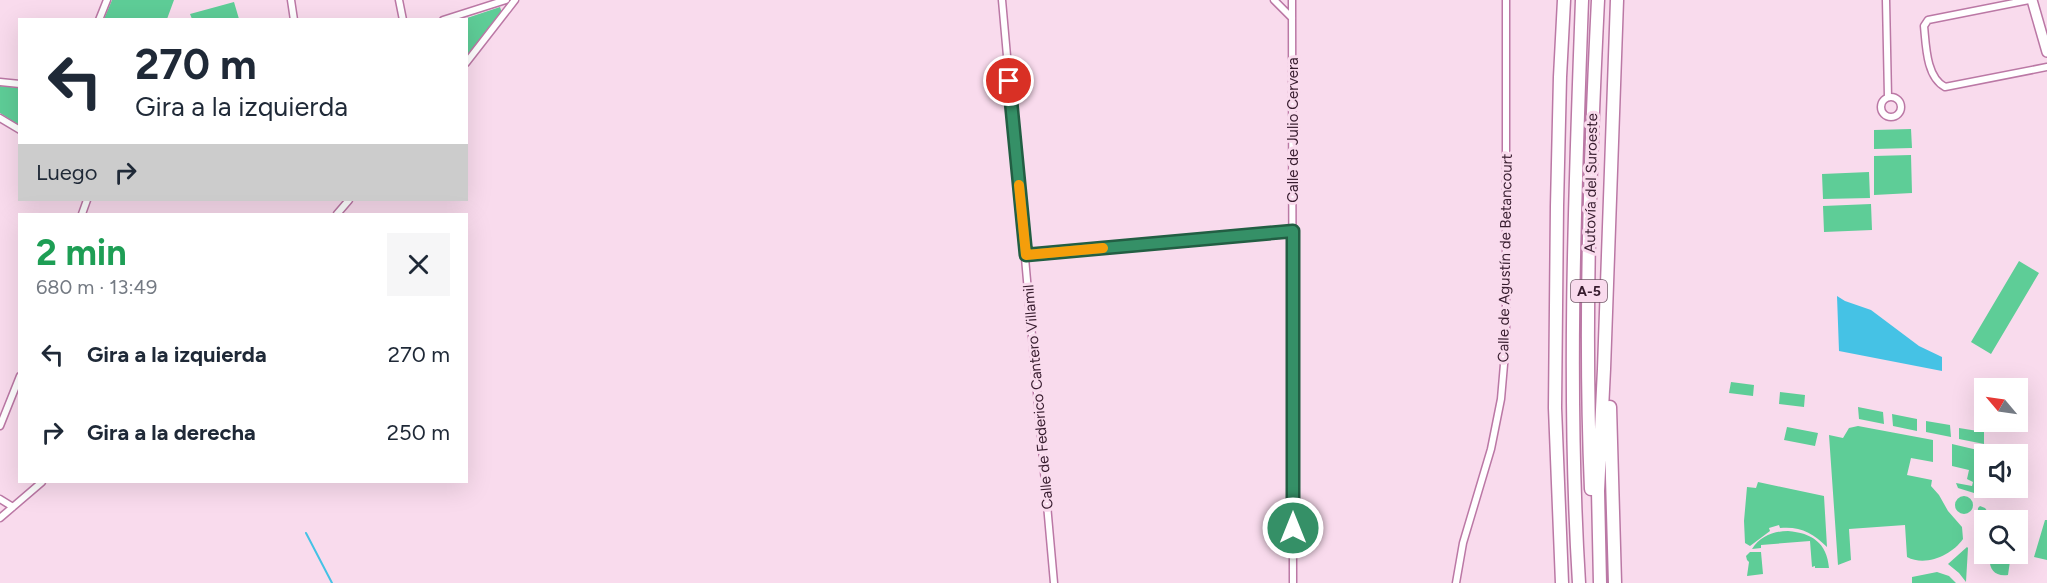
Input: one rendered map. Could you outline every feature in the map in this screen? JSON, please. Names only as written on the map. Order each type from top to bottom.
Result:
[{"type":"highway","points":[[1562,583],[1555,408],[1557,206],[1564,0]]},
{"type":"highway","name":"Autovía del Suroeste","points":[[1579,583],[1573,308],[1574,202],[1582,0]]},
{"type":"highway","name":"Autovía del Suroeste","points":[[1595,583],[1588,330],[1593,101],[1599,0]]},
{"type":"highway","points":[[1600,583],[1598,491],[1617,0]]},
{"type":"highway","points":[[1606,289],[1610,347],[1610,444],[1615,583]]},
{"type":"street","points":[[100,18],[107,0]]},
{"type":"street","points":[[291,0],[294,18]]},
{"type":"street","points":[[399,0],[403,18]]},
{"type":"street","points":[[450,18],[506,0]]},
{"type":"street","points":[[468,61],[515,0]]},
{"type":"street","name":"Calle de Federico Cantero Villamil","points":[[1002,0],[1055,581]]},
{"type":"street","points":[[1274,0],[1292,18]]},
{"type":"street","name":"Calle de Julio Cervera","points":[[1292,0],[1293,583]]},
{"type":"street","name":"Calle de Agustín de Betancourt","points":[[1456,583],[1463,543],[1491,449],[1501,399],[1506,341],[1506,0]]},
{"type":"street","points":[[1886,0],[1888,96]]},
{"type":"street","points":[[2047,52],[2031,0],[1928,20],[1923,26],[1935,79],[1945,87],[2047,67]]},
{"type":"street","points":[[468,55],[475,53]]},
{"type":"street","points":[[0,82],[18,84]]},
{"type":"street","points":[[0,118],[18,128]]},
{"type":"street","points":[[338,213],[349,201]]},
{"type":"street","points":[[1026,255],[1293,231]]},
{"type":"street","points":[[0,426],[18,381]]},
{"type":"street","points":[[0,518],[41,483]]},
{"type":"street","points":[[0,499],[13,507]]},
{"type":"green space","points":[[112,0],[174,0],[167,18],[104,18]]},
{"type":"green space","points":[[234,2],[239,18],[192,18],[190,14]]},
{"type":"green space","points":[[500,7],[502,13],[468,55],[468,18]]},
{"type":"green space","points":[[0,86],[18,88],[18,124],[0,113]]},
{"type":"green space","points":[[1911,129],[1912,148],[1874,149],[1874,130]]},
{"type":"green space","points":[[1911,155],[1912,193],[1874,195],[1874,156]]},
{"type":"green space","points":[[1869,172],[1870,198],[1823,199],[1822,174]]},
{"type":"green space","points":[[1871,204],[1872,230],[1824,232],[1823,206]]},
{"type":"green space","points":[[2019,261],[2039,273],[1991,354],[1971,342]]},
{"type":"green space","points":[[1731,382],[1754,385],[1753,396],[1729,393]]},
{"type":"green space","points":[[1780,392],[1805,395],[1804,407],[1779,404]]},
{"type":"green space","points":[[1858,407],[1883,412],[1884,424],[1859,419]]},
{"type":"green space","points":[[1892,414],[1917,419],[1917,431],[1893,426]]},
{"type":"green space","points":[[1926,421],[1950,425],[1951,437],[1926,432]]},
{"type":"green space","points":[[1858,426],[1933,440],[1933,462],[1911,458],[1907,475],[1932,480],[1931,486],[1962,527],[1963,539],[1952,550],[1938,558],[1914,560],[1907,557],[1905,525],[1849,529],[1851,560],[1838,565],[1829,435],[1843,438],[1849,428]]},
{"type":"green space","points":[[1787,427],[1818,433],[1815,446],[1784,440]]},
{"type":"green space","points":[[1959,428],[1984,432],[1984,444],[1959,439]]},
{"type":"green space","points":[[1952,444],[1974,449],[1974,493],[1958,488],[1956,483],[1972,486],[1973,482],[1967,479],[1969,470],[1952,466]]},
{"type":"green space","points":[[1758,482],[1824,496],[1827,547],[1806,532],[1794,528],[1780,528],[1779,525],[1769,528],[1770,531],[1750,546],[1745,543],[1747,487],[1756,488]]},
{"type":"green space","points":[[1964,496],[1970,499],[1973,505],[1970,511],[1964,514],[1958,511],[1955,505],[1958,499]]},
{"type":"green space","points":[[1980,506],[1986,510],[1978,510]]},
{"type":"green space","points":[[2045,520],[2047,520],[2047,560],[2034,557]]},
{"type":"green space","points":[[1788,531],[1804,534],[1817,541],[1825,552],[1829,568],[1812,567],[1810,541],[1761,545],[1761,548],[1752,549],[1768,535]]},
{"type":"green space","points":[[1968,548],[1966,582],[1948,564]]},
{"type":"green space","points":[[1750,552],[1761,552],[1763,574],[1747,576],[1749,562],[1746,556]]},
{"type":"green space","points":[[1990,564],[2010,564],[2008,575],[1995,573]]},
{"type":"green space","points":[[1937,572],[1949,576],[1956,583],[1912,583],[1912,577]]},
{"type":"water","points":[[1837,296],[1871,310],[1919,346],[1942,357],[1942,371],[1839,351]]},
{"type":"waterway","points":[[306,533],[332,583]]},
{"type":"slow traffic","points":[[1019,185],[1026,255],[1103,248]]},
{"type":"route","points":[[1009,81],[1026,255],[1293,231],[1293,528]]}]
